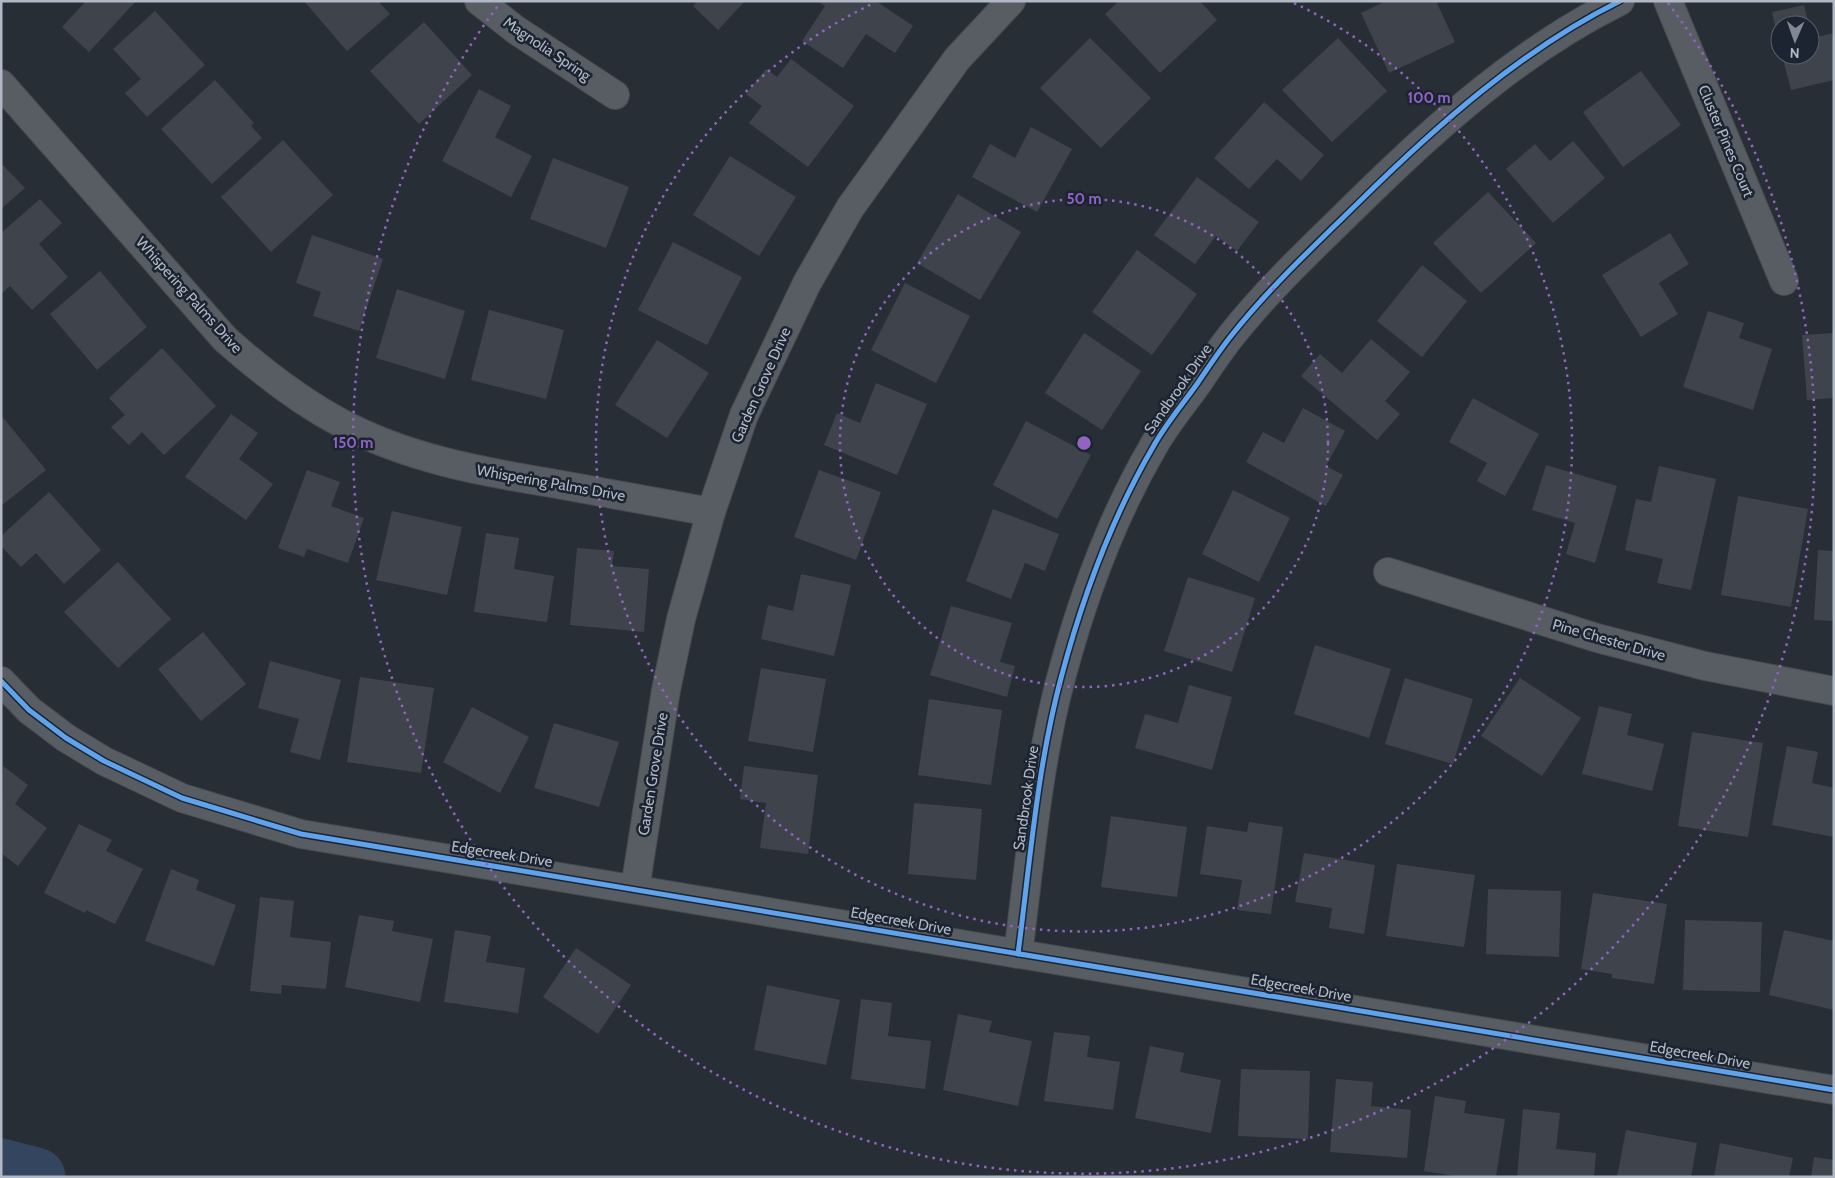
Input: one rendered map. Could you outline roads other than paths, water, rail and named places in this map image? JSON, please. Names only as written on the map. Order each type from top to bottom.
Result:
[{"type":"street","name":"Magnolia Spring","points":[[479,1],[516,30],[615,95]]},
{"type":"street","name":"Garden Grove Drive","points":[[635,889],[666,690],[681,619],[711,512],[744,415],[807,283],[850,208],[957,58],[1011,1]]},
{"type":"street","name":"Sandbrook Drive","points":[[1018,954],[1044,754],[1060,680],[1083,603],[1111,533],[1153,447],[1230,336],[1292,268],[1389,172],[1456,112],[1528,56],[1620,1]]},
{"type":"street","name":"Cluster Pines Court","points":[[1668,1],[1784,280]]},
{"type":"street","name":"Whispering Palms Drive","points":[[1,84],[225,339],[261,372],[301,400],[341,423],[427,458],[471,469],[711,512]]},
{"type":"street","name":"Pine Chester Drive","points":[[1388,572],[1597,638],[1705,666],[1834,691]]},
{"type":"street","name":"Edgecreek Drive","points":[[1,681],[30,710],[66,738],[104,761],[182,798],[301,834],[1834,1090]]},
{"type":"waterway","points":[[1,1168],[36,1177]]}]
